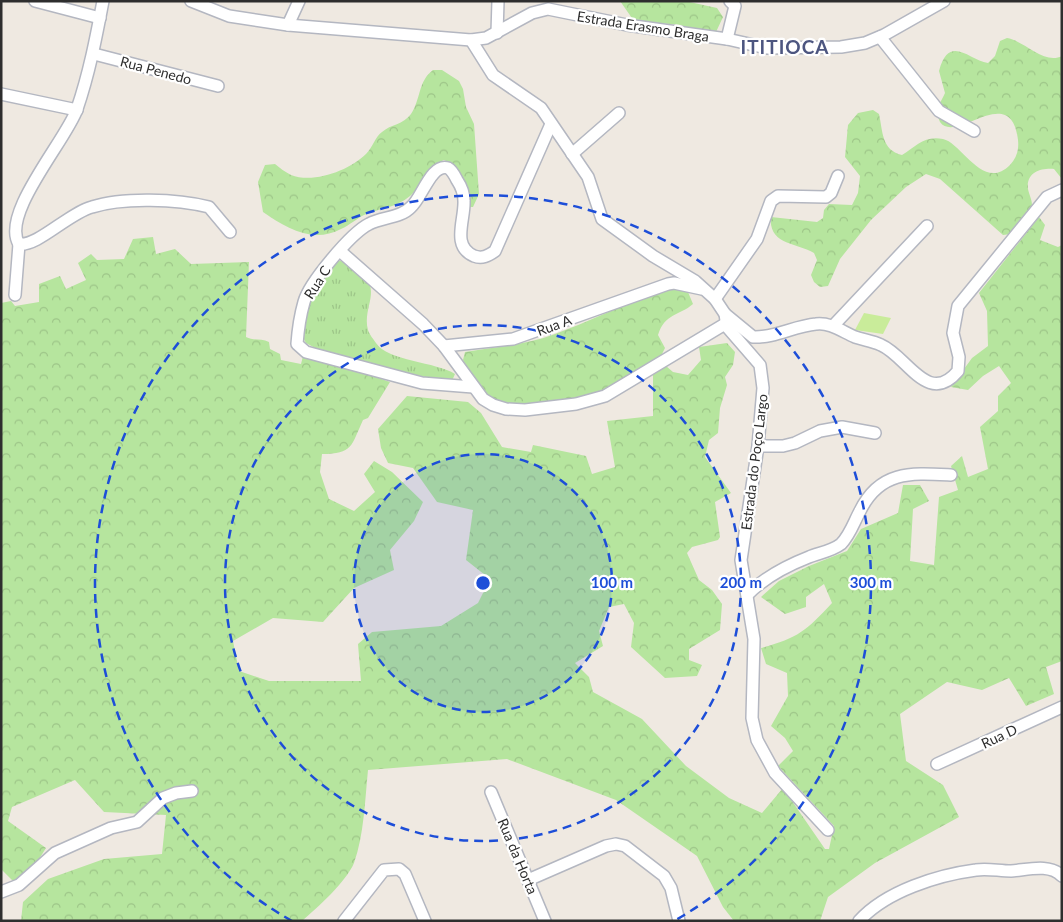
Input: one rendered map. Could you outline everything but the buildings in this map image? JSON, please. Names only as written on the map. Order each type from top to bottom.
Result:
[{"type":"street","points":[[35,1],[100,18]]},
{"type":"street","points":[[103,1],[94,54],[77,110],[67,129],[18,194],[12,209],[11,232],[14,240],[19,244],[32,244],[68,217],[90,207],[111,202],[138,200],[209,207],[230,232]]},
{"type":"street","name":"Estrada Erasmo Braga","points":[[191,1],[229,16],[288,25],[472,40],[497,34],[532,13],[550,5],[627,25],[727,39],[767,48],[799,49],[840,47],[865,43],[880,37],[944,1]]},
{"type":"street","points":[[288,25],[299,1]]},
{"type":"street","points":[[497,34],[498,1]]},
{"type":"street","points":[[727,39],[735,11],[735,6],[730,1]]},
{"type":"street","points":[[880,37],[939,111],[974,131]]},
{"type":"street","name":"Estrada do Poço Largo","points":[[472,40],[488,69],[538,103],[588,177],[602,219],[653,256],[695,281],[716,299],[725,319],[760,366],[763,388],[758,446],[741,560],[754,639],[751,706],[757,740],[776,773],[828,830]]},
{"type":"street","name":"Rua Penedo","points":[[94,54],[218,86]]},
{"type":"street","points":[[1,94],[77,110]]},
{"type":"street","points":[[572,154],[619,112]]},
{"type":"street","name":"Rua C","points":[[473,387],[422,383],[306,352],[297,344],[304,300],[316,278],[363,227],[409,210],[419,200],[434,171],[440,168],[447,168],[452,172],[461,185],[465,200],[460,231],[462,246],[467,253],[479,258],[488,256],[495,251],[551,124]]},
{"type":"street","points":[[716,299],[757,240],[771,200],[778,196],[826,197],[831,193],[838,176]]},
{"type":"street","points":[[340,251],[423,324],[444,346],[483,399],[493,405],[506,409],[525,410],[592,401],[622,386],[725,319],[753,337],[770,336],[816,324],[833,326],[889,349],[929,383],[936,384],[949,380],[958,372],[959,364],[953,333],[958,306],[1007,250],[1047,197],[1062,190]]},
{"type":"street","points":[[833,326],[927,226]]},
{"type":"street","points":[[15,295],[19,244]]},
{"type":"street","name":"Rua A","points":[[444,346],[513,339],[674,283],[706,290]]},
{"type":"street","points":[[758,446],[783,446],[795,443],[820,431],[842,427],[875,433]]},
{"type":"street","points":[[748,594],[770,575],[841,544],[868,498],[895,476],[913,473],[951,475]]},
{"type":"street","name":"Rua D","points":[[937,764],[1062,706]]},
{"type":"street","points":[[1,892],[19,885],[56,853],[111,828],[137,822],[163,798],[176,793],[192,791]]},
{"type":"street","name":"Rua da Horta","points":[[491,792],[545,921]]},
{"type":"street","points":[[528,880],[606,846],[616,844],[625,846],[664,876],[670,888],[679,921]]},
{"type":"street","points":[[344,921],[384,870],[393,868],[405,874],[425,921]]},
{"type":"street","points":[[859,921],[905,889],[946,875],[978,869],[1012,871],[1037,868],[1057,871],[1062,876]]},
{"type":"green space","points":[[620,1],[685,1],[717,8],[723,17],[716,32],[708,35],[681,25],[634,21]]},
{"type":"green space","points":[[1007,38],[1041,55],[1055,58],[1062,56],[1062,179],[1054,169],[1044,169],[1035,172],[1028,183],[1032,203],[1031,209],[1011,234],[1003,235],[940,179],[926,174],[906,187],[871,220],[840,259],[828,286],[820,287],[814,282],[811,275],[817,260],[814,253],[779,238],[771,226],[771,217],[817,222],[823,218],[824,210],[829,204],[852,205],[858,193],[860,176],[845,157],[848,125],[858,113],[873,110],[879,114],[884,139],[890,149],[902,155],[921,142],[937,138],[950,142],[982,170],[991,173],[1000,172],[1010,165],[1017,153],[1018,140],[1013,123],[1005,115],[994,114],[958,126],[948,127],[940,122],[938,117],[938,107],[945,93],[939,71],[948,53],[960,52],[988,63],[995,56],[1000,41]]},
{"type":"green space","points":[[433,70],[442,70],[459,81],[463,89],[466,107],[474,124],[479,194],[473,207],[469,207],[452,164],[444,160],[433,167],[415,192],[405,200],[364,215],[331,233],[320,235],[300,232],[281,224],[263,212],[258,182],[265,165],[275,164],[291,175],[310,178],[331,174],[351,165],[366,154],[382,132],[408,118],[417,102],[425,79]]},
{"type":"green space","points":[[1039,217],[1045,225],[1040,240],[1058,247],[1062,245],[1062,661],[1046,667],[1054,694],[1026,706],[1009,678],[982,690],[947,682],[900,714],[906,761],[943,785],[959,817],[875,863],[828,897],[820,921],[734,921],[723,907],[697,856],[616,800],[507,759],[368,770],[362,829],[354,863],[338,886],[302,921],[21,921],[23,902],[48,879],[104,859],[162,854],[166,815],[104,812],[75,780],[12,807],[8,821],[46,848],[32,870],[15,883],[1,869],[1,303],[11,301],[15,306],[39,302],[39,284],[60,276],[66,289],[86,280],[78,263],[91,254],[97,260],[124,259],[133,239],[153,237],[156,254],[175,249],[191,264],[249,262],[246,337],[269,342],[270,349],[280,354],[281,360],[301,364],[304,352],[390,382],[368,418],[363,420],[350,447],[332,454],[322,454],[320,472],[329,499],[354,511],[375,492],[364,474],[374,461],[392,472],[423,502],[414,521],[390,550],[394,570],[354,588],[323,622],[273,618],[233,641],[239,671],[269,681],[361,681],[358,644],[372,632],[441,626],[478,603],[490,579],[466,560],[473,510],[437,502],[413,468],[388,463],[381,448],[378,429],[407,396],[468,402],[481,413],[502,447],[531,452],[533,445],[586,456],[592,474],[615,467],[607,421],[653,416],[653,375],[666,366],[673,372],[688,375],[701,360],[699,347],[727,343],[735,352],[733,365],[725,377],[727,385],[720,408],[718,433],[709,440],[705,457],[731,493],[715,502],[720,537],[718,540],[692,547],[687,553],[699,580],[712,590],[722,604],[720,630],[689,649],[689,660],[702,665],[697,676],[665,678],[631,647],[634,623],[624,604],[609,607],[599,631],[603,646],[575,663],[589,677],[593,692],[642,719],[686,766],[729,798],[762,813],[783,788],[825,849],[829,849],[834,826],[778,766],[793,751],[785,738],[771,726],[788,696],[787,673],[766,664],[761,648],[784,641],[801,632],[832,603],[824,584],[806,597],[806,607],[785,614],[761,597],[779,581],[809,566],[847,551],[861,529],[898,513],[903,485],[920,485],[929,501],[913,509],[910,561],[934,565],[939,497],[958,490],[951,466],[962,456],[968,477],[988,469],[980,427],[998,411],[998,396],[1011,383],[999,366],[983,376],[968,390],[951,387],[972,358],[988,346],[987,311],[979,293]]},
{"type":"green space","points":[[337,261],[346,262],[358,269],[370,284],[371,298],[367,321],[369,332],[376,343],[390,354],[455,374],[451,383],[326,354],[306,343],[300,332],[306,299]]},
{"type":"green space","points":[[678,287],[688,292],[693,304],[664,323],[658,335],[665,348],[661,356],[625,382],[608,391],[556,404],[538,406],[505,405],[492,401],[484,394],[475,383],[463,360],[465,352],[544,338],[631,302]]},
{"type":"green space","points":[[864,313],[891,318],[883,334],[855,330]]},
{"type":"district","name":"ITITIOCA","points":[[785,46]]}]
